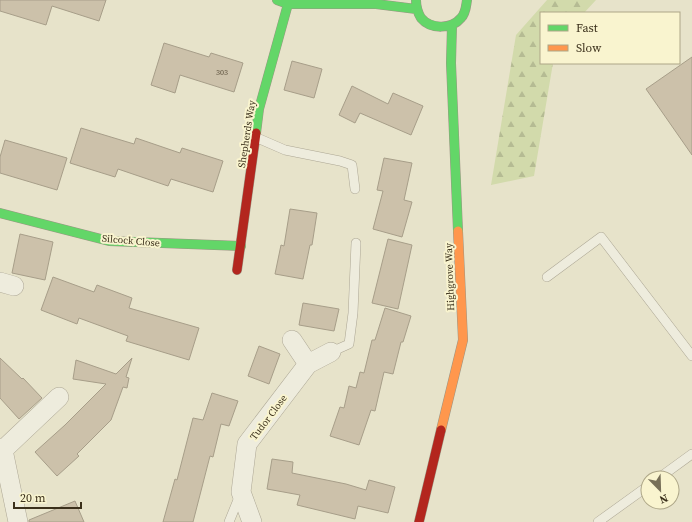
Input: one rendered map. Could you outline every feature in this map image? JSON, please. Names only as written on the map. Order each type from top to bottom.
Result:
[{"type":"street","points":[[277,0],[288,4],[416,4],[420,16],[426,23],[443,28],[452,25],[461,19],[465,11],[467,0]]},
{"type":"street","name":"Shepherds Way","points":[[237,270],[242,246],[259,109],[288,4]]},
{"type":"street","name":"Highgrove Way","points":[[419,522],[462,340],[451,63],[452,25]]},
{"type":"street","name":"Silcock Close","points":[[0,213],[109,241],[242,246]]},
{"type":"street","points":[[292,340],[308,364]]},
{"type":"street","name":"Tudor Close","points":[[252,522],[241,492],[247,444],[308,364],[331,352]]},
{"type":"street","points":[[18,522],[1,449],[59,397]]},
{"type":"lane","points":[[255,137],[285,150],[340,161],[352,165],[355,189]]},
{"type":"lane","points":[[547,277],[601,237],[692,356]]},
{"type":"lane","points":[[331,352],[349,344],[353,313],[356,243]]},
{"type":"lane","points":[[670,470],[692,454]]},
{"type":"lane","points":[[229,522],[241,492]]},
{"type":"lane","points":[[598,522],[640,492]]},
{"type":"green space","points":[[547,0],[596,0],[585,12],[540,12],[540,64],[553,64],[534,176],[491,185],[516,35]]},
{"type":"building","points":[[0,0],[106,0],[99,21],[52,6],[46,25],[0,11]]},
{"type":"building","points":[[164,43],[209,57],[211,53],[243,63],[234,92],[180,75],[175,93],[151,85]]},
{"type":"building","points":[[692,57],[692,155],[646,89]]},
{"type":"building","points":[[292,61],[322,69],[314,98],[284,90]]},
{"type":"building","points":[[352,86],[388,104],[393,93],[423,106],[411,135],[360,113],[355,123],[339,115]]},
{"type":"building","points":[[81,128],[134,144],[136,138],[180,153],[182,148],[223,161],[213,192],[171,179],[168,186],[118,169],[115,177],[70,163]]},
{"type":"building","points":[[5,140],[67,158],[57,190],[0,173],[0,157]]},
{"type":"building","points":[[384,158],[412,163],[404,200],[412,202],[402,237],[373,229],[383,191],[377,190]]},
{"type":"building","points":[[290,209],[317,213],[312,245],[310,245],[303,279],[275,274],[281,245],[284,246]]},
{"type":"building","points":[[20,234],[53,242],[45,280],[12,273]]},
{"type":"building","points":[[388,239],[412,245],[398,309],[372,303]]},
{"type":"building","points":[[53,277],[94,292],[97,285],[132,298],[129,308],[199,328],[189,360],[126,341],[128,336],[79,318],[77,324],[41,310]]},
{"type":"building","points":[[303,303],[339,309],[334,331],[299,325]]},
{"type":"building","points":[[385,308],[411,316],[403,342],[401,342],[393,374],[384,372],[375,411],[371,410],[359,445],[330,436],[340,407],[344,408],[349,386],[356,388],[360,372],[364,373],[372,340],[375,340]]},
{"type":"building","points":[[259,346],[280,354],[269,384],[248,376]]},
{"type":"building","points":[[0,358],[22,379],[23,378],[42,398],[19,419],[0,398]]},
{"type":"building","points":[[132,358],[126,377],[129,378],[127,388],[123,387],[111,420],[77,454],[79,456],[57,476],[35,452],[65,425],[106,384],[73,379],[76,360],[116,374]]},
{"type":"building","points":[[212,393],[238,401],[229,426],[221,424],[213,457],[210,456],[193,522],[163,522],[175,479],[177,480],[193,418],[203,420]]},
{"type":"building","points":[[272,459],[293,462],[292,473],[346,484],[366,490],[369,480],[395,487],[388,513],[358,506],[355,519],[297,505],[300,495],[267,489]]},
{"type":"building","points":[[75,501],[84,522],[29,522],[29,520]]},
{"type":"traffic: fast","points":[[277,0],[288,4],[376,4],[416,9]]},
{"type":"traffic: fast","points":[[416,0],[417,9],[421,18],[430,25],[441,27],[457,22],[463,16],[467,0]]},
{"type":"traffic: fast","points":[[256,133],[259,109],[288,4]]},
{"type":"traffic: fast","points":[[452,25],[451,63],[458,231]]},
{"type":"traffic: fast","points":[[0,213],[109,241],[241,246]]},
{"type":"traffic: slow","points":[[441,430],[463,340],[458,231]]},
{"type":"traffic: jam","points":[[237,270],[256,133]]},
{"type":"traffic: jam","points":[[419,522],[441,430]]}]
